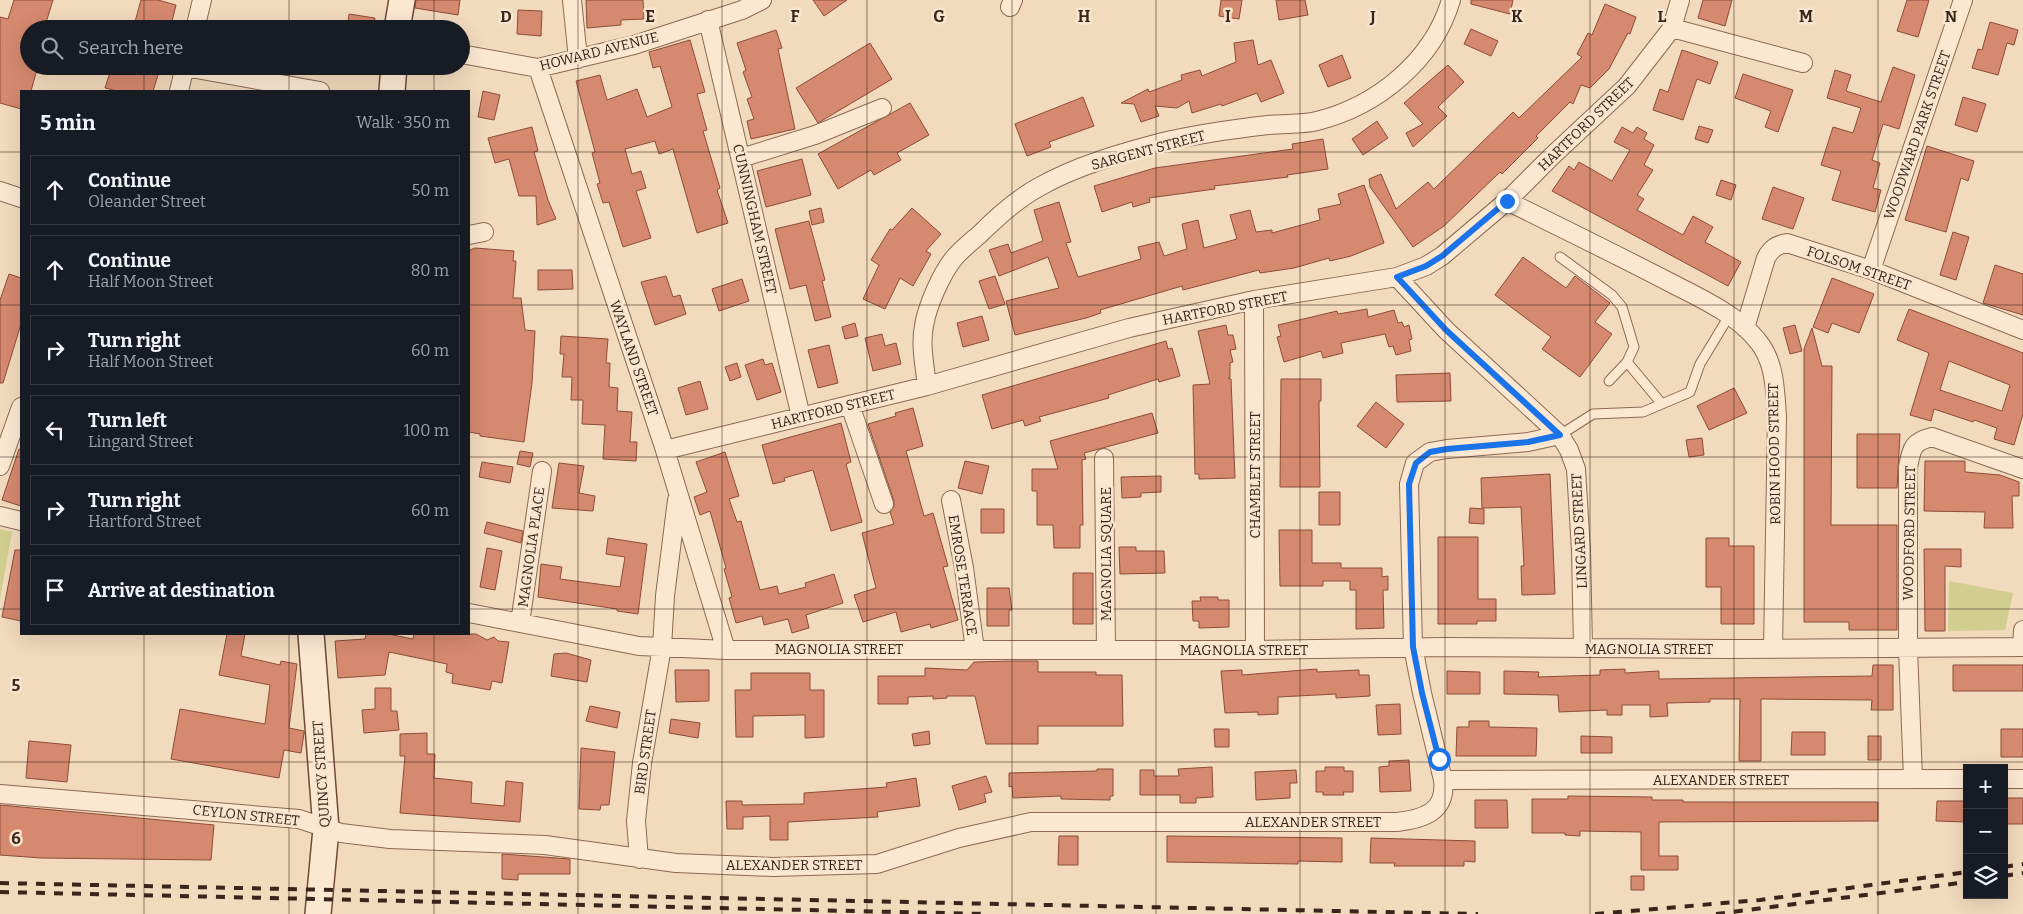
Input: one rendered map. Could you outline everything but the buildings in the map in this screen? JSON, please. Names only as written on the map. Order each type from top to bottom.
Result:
[{"type":"main road","points":[[399,20],[402,0]]},
{"type":"main road","points":[[392,90],[393,75]]},
{"type":"main road","name":"QUINCY STREET","points":[[311,635],[326,829],[318,914]]},
{"type":"street","points":[[197,20],[202,0]]},
{"type":"street","points":[[572,0],[578,59]]},
{"type":"street","name":"HOWARD AVENUE","points":[[470,56],[538,68],[634,45],[762,0]]},
{"type":"street","name":"SARGENT STREET","points":[[927,386],[923,352],[924,326],[933,297],[954,258],[1005,210],[1037,187],[1066,173],[1163,142],[1226,130],[1314,122],[1340,114],[1377,94],[1401,77],[1422,57],[1446,15],[1451,0]]},
{"type":"street","name":"HARTFORD STREET","points":[[665,450],[927,386],[1129,328],[1254,300],[1397,277],[1426,266],[1442,256],[1507,201],[1627,86],[1672,28],[1680,0]]},
{"type":"street","name":"WOODWARD PARK STREET","points":[[1870,270],[1963,0]]},
{"type":"street","name":"CUNNINGHAM STREET","points":[[708,20],[801,417]]},
{"type":"street","points":[[1672,28],[1803,63]]},
{"type":"street","name":"WAYLAND STREET","points":[[538,68],[665,450],[726,650]]},
{"type":"street","points":[[179,90],[183,75]]},
{"type":"street","points":[[230,75],[314,90]]},
{"type":"street","points":[[740,158],[815,135],[882,108]]},
{"type":"street","points":[[0,191],[20,198]]},
{"type":"street","name":"ROBIN HOOD STREET","points":[[1507,201],[1708,302],[1745,328],[1757,340],[1766,354],[1775,382],[1777,416],[1773,648]]},
{"type":"street","name":"FOLSOM STREET","points":[[1745,328],[1766,258],[1770,250],[1778,245],[1787,243],[1870,270],[2023,330]]},
{"type":"street","name":"LINGARD STREET","points":[[1397,277],[1446,330],[1560,435],[1570,450],[1576,469],[1581,550],[1582,648]]},
{"type":"street","name":"CHAMBLET STREET","points":[[1254,300],[1255,650]]},
{"type":"street","points":[[850,405],[884,504]]},
{"type":"street","points":[[0,466],[20,410]]},
{"type":"street","points":[[1443,780],[1413,647],[1409,484],[1416,463],[1430,452],[1528,442],[1560,435]]},
{"type":"street","name":"WOODFORD STREET","points":[[1908,648],[1908,467],[1912,448],[1920,440],[1932,437],[2023,469]]},
{"type":"street","name":"MAGNOLIA SQUARE","points":[[1104,458],[1106,650]]},
{"type":"street","name":"MAGNOLIA PLACE","points":[[520,623],[542,471]]},
{"type":"street","name":"BIRD STREET","points":[[639,859],[636,821],[642,763],[662,647],[665,596],[677,493]]},
{"type":"street","name":"EMROSE TERRACE","points":[[951,500],[964,568],[975,650]]},
{"type":"street","points":[[0,516],[20,521]]},
{"type":"street","name":"MAGNOLIA STREET","points":[[470,614],[639,646],[726,650],[1255,650],[1413,647],[1908,648],[2023,641]]},
{"type":"street","points":[[1908,648],[1913,779]]},
{"type":"street","name":"ALEXANDER STREET","points":[[639,859],[676,863],[773,867],[877,864],[959,838],[1032,822],[1397,822],[1417,820],[1432,813],[1441,802],[1444,790],[1443,780],[1963,779]]},
{"type":"street","points":[[2008,779],[2023,779]]},
{"type":"street","name":"CEYLON STREET","points":[[0,794],[299,819],[326,829],[390,839],[545,845],[639,859]]},
{"type":"lane","points":[[1560,257],[1612,295],[1622,307],[1634,347],[1628,362],[1609,380]]},
{"type":"lane","points":[[1560,435],[1593,414],[1643,412],[1690,392],[1700,364],[1728,316]]},
{"type":"lane","points":[[1628,362],[1662,404]]},
{"type":"shaded area","points":[[0,529],[12,532],[0,599]]},
{"type":"shaded area","points":[[1949,581],[2013,593],[2005,630],[1948,631]]},
{"type":"railway","points":[[2008,866],[2023,864]]},
{"type":"railway","points":[[1595,914],[1760,900],[1963,873]]},
{"type":"railway","points":[[2008,875],[2023,873]]},
{"type":"railway","points":[[0,883],[1478,914]]},
{"type":"railway","points":[[1716,914],[1963,883]]},
{"type":"railway","points":[[0,892],[987,914]]},
{"type":"route","points":[[1439,759],[1422,693],[1413,647],[1409,484],[1416,463],[1430,452],[1528,442],[1560,435],[1446,330],[1397,277],[1426,266],[1442,256],[1507,201]]}]
